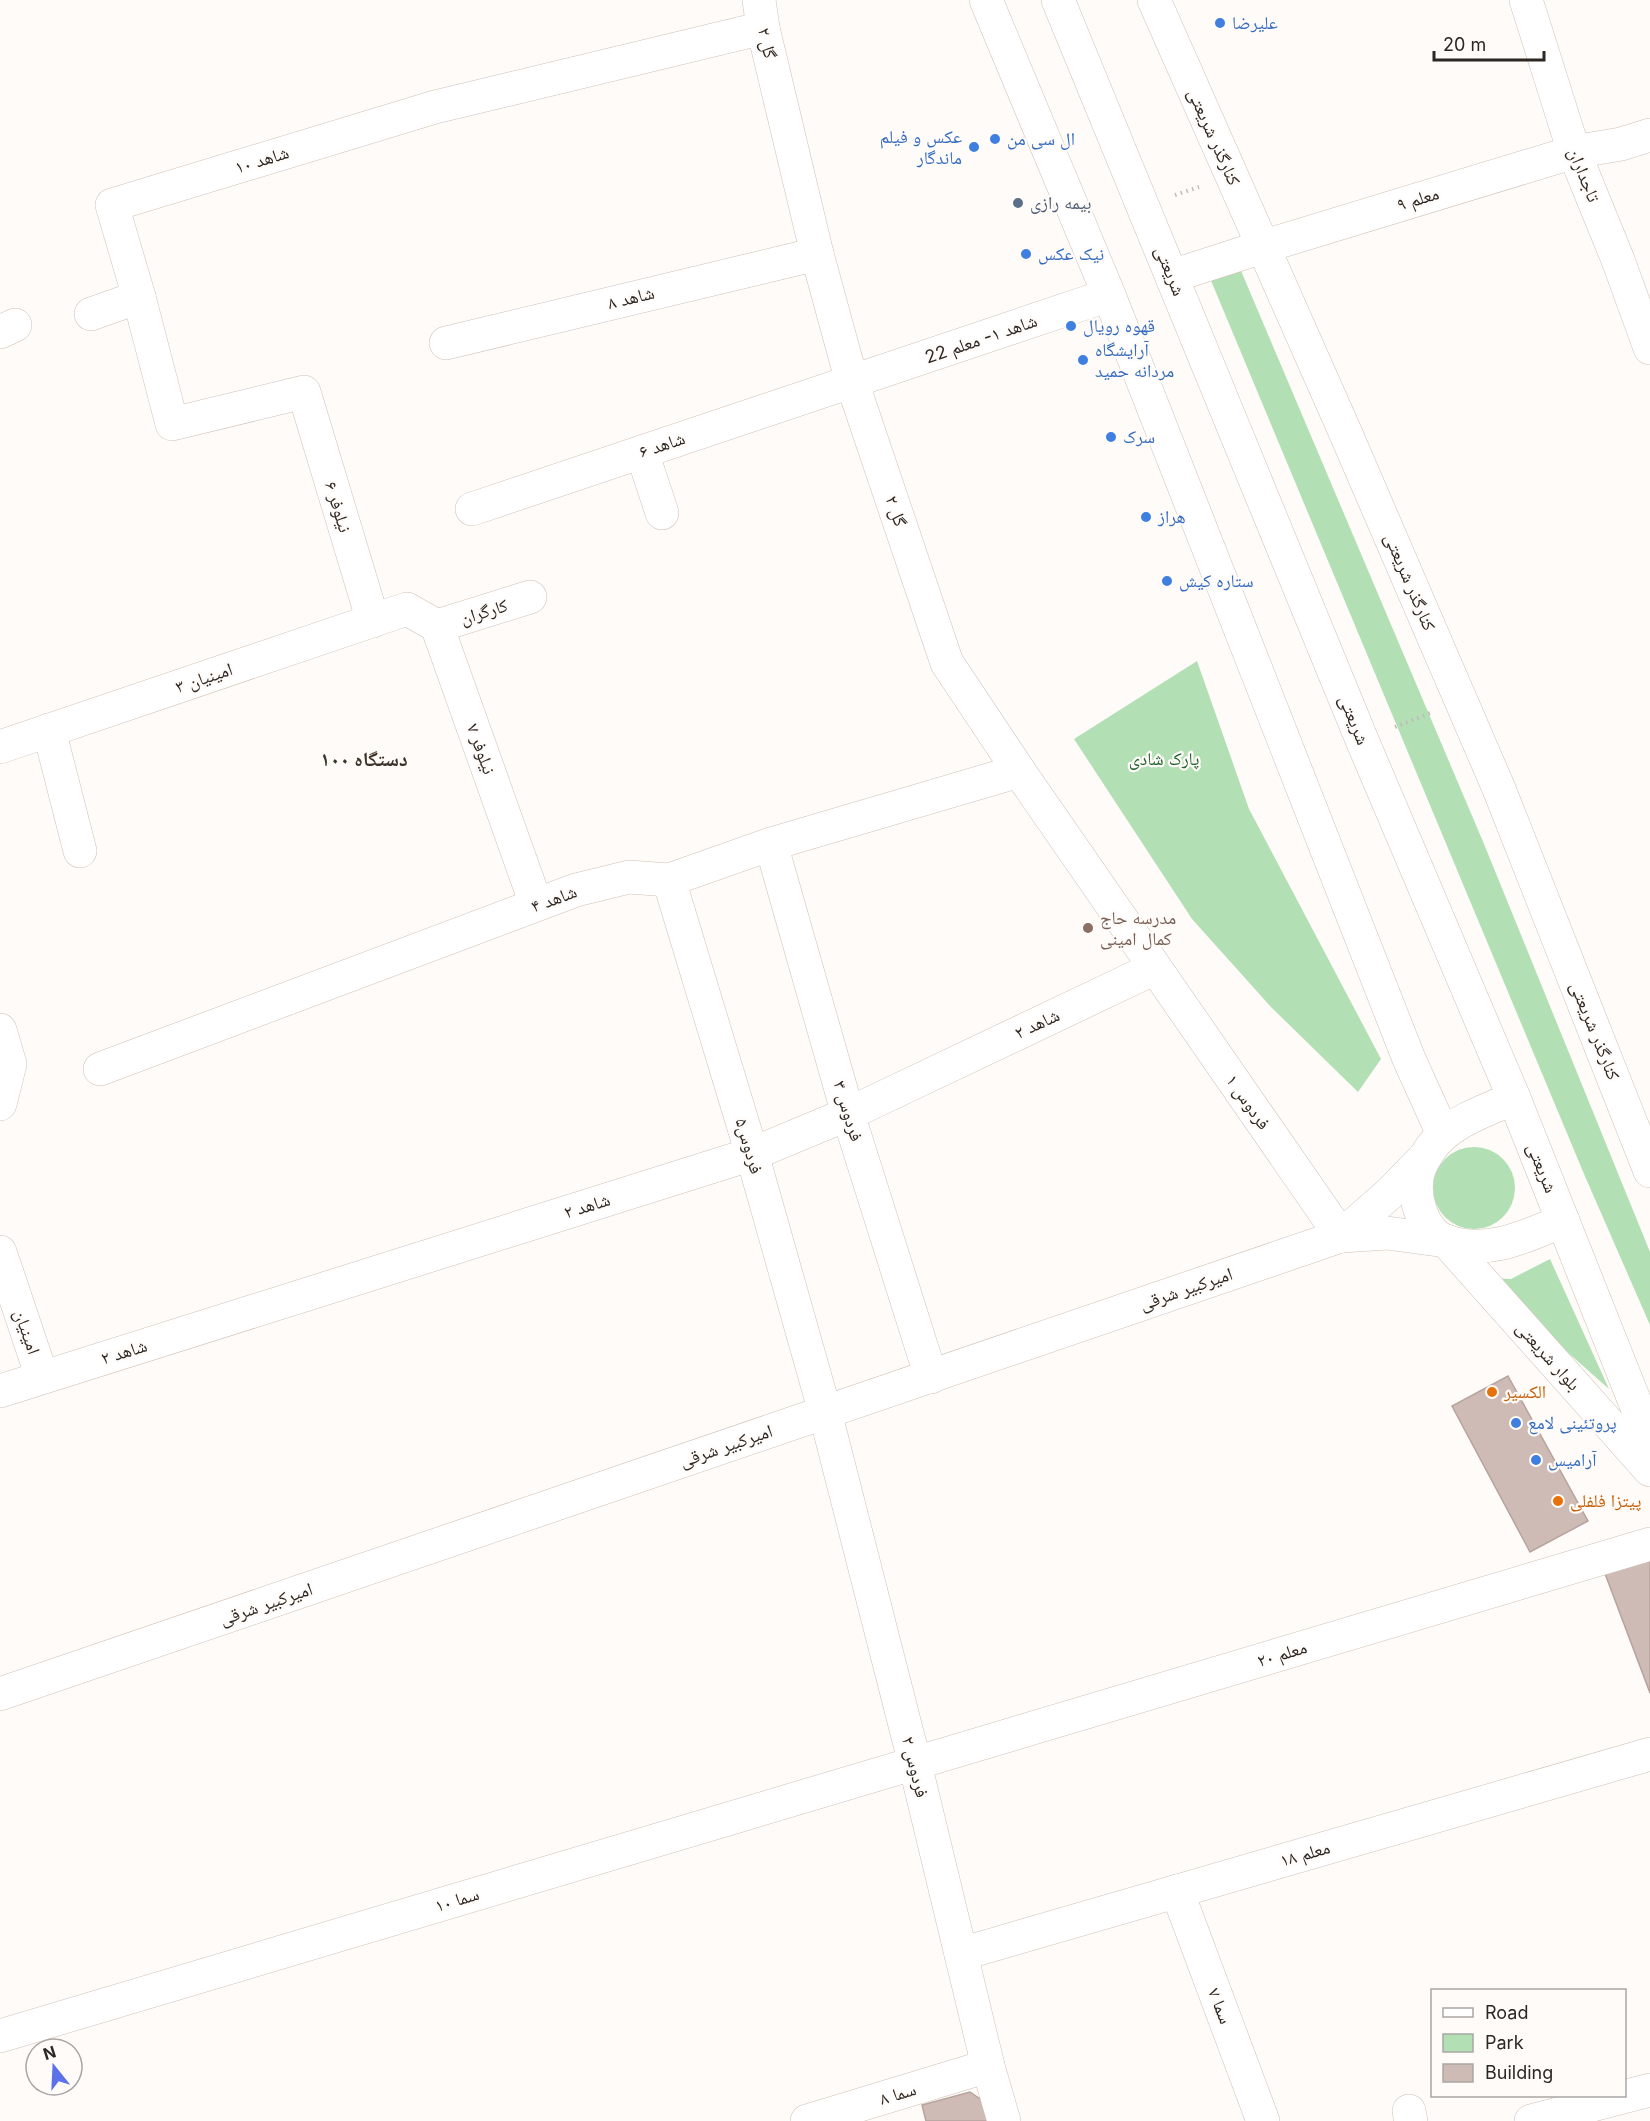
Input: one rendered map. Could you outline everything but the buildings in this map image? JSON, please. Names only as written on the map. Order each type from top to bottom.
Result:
[{"type":"street","points":[[986,0],[1109,295],[1396,1027],[1434,1145]]},
{"type":"street","name":"شریعتی","points":[[1058,0],[1362,740],[1514,1098],[1650,1440]]},
{"type":"street","name":"کنارگذر شریعتی","points":[[1154,0],[1346,434],[1499,789],[1650,1171]]},
{"type":"street","name":"تاجداران","points":[[1526,0],[1574,152],[1618,260],[1650,348]]},
{"type":"street","name":"گل ۲","points":[[761,14],[817,254],[852,382],[946,663],[1155,968]]},
{"type":"street","name":"شاهد ۱۰","points":[[304,392],[172,424],[140,297],[112,205],[435,107],[761,14]]},
{"type":"street","name":"معلم ۹","points":[[1172,276],[1574,152],[1621,144],[1650,135]]},
{"type":"street","name":"شاهد ۸","points":[[446,343],[817,254]]},
{"type":"street","name":"شاهد ۱- معلم 22","points":[[852,382],[1109,295]]},
{"type":"street","points":[[91,314],[140,297]]},
{"type":"street","name":"شاهد ۶","points":[[472,509],[852,382]]},
{"type":"street","name":"نیلوفر ۶","points":[[304,392],[373,621]]},
{"type":"street","points":[[642,452],[662,513]]},
{"type":"street","name":"کارگران","points":[[437,626],[530,597]]},
{"type":"street","name":"امینیان ۳","points":[[0,747],[407,609],[437,626]]},
{"type":"street","name":"نیلوفر ۷","points":[[437,626],[536,904]]},
{"type":"street","points":[[49,730],[80,851]]},
{"type":"street","name":"شاهد ۴","points":[[100,1069],[576,890],[629,877],[669,880],[771,844],[1018,771]]},
{"type":"street","name":"فردوس ۳","points":[[771,844],[848,1114],[931,1377]]},
{"type":"street","name":"فردوس۵","points":[[669,880],[752,1154],[825,1412]]},
{"type":"street","name":"شاهد ۲","points":[[0,1390],[752,1154],[848,1114],[1155,968]]},
{"type":"street","name":"فردوس ۱","points":[[1155,968],[1341,1236]]},
{"type":"street","points":[[0,1030],[10,1064],[0,1104]]},
{"type":"street","points":[[1446,1241],[1425,1221],[1417,1196],[1420,1168],[1434,1145],[1474,1115],[1514,1098]]},
{"type":"street","name":"امیرکبیر شرقی","points":[[0,1694],[1341,1236],[1389,1194],[1434,1145]]},
{"type":"street","points":[[1341,1236],[1387,1233],[1476,1245],[1505,1244],[1563,1221]]},
{"type":"street","name":"بلوار شریعتی","points":[[1446,1241],[1650,1470]]},
{"type":"street","name":"امینیان","points":[[0,1252],[42,1377]]},
{"type":"street","name":"فردوس ۲","points":[[825,1412],[915,1764],[988,2067],[1004,2121]]},
{"type":"street","name":"معلم ۲۰","points":[[915,1764],[1650,1544]]},
{"type":"street","name":"معلم ۱۸","points":[[961,1954],[1650,1754]]},
{"type":"street","name":"سما ۱۰","points":[[0,2036],[915,1764]]},
{"type":"street","name":"سما ۷","points":[[1177,1892],[1263,2121]]},
{"type":"street","name":"سما ۸","points":[[807,2121],[988,2067]]},
{"type":"street","points":[[1626,2096],[1650,2090]]},
{"type":"street","points":[[1531,2121],[1623,2097]]},
{"type":"green space","points":[[1236,259],[1484,844],[1650,1252],[1650,1325],[1584,1174],[1207,271]]},
{"type":"green space","name":"پارک شادی","points":[[1197,661],[1249,809],[1381,1059],[1358,1092],[1271,1007],[1192,919],[1074,739]]},
{"type":"green space","points":[[1466,1147],[1482,1147],[1497,1154],[1508,1165],[1515,1180],[1512,1204],[1503,1217],[1482,1229],[1466,1229],[1451,1222],[1440,1211],[1433,1196],[1433,1180],[1440,1165],[1451,1154]]},
{"type":"green space","points":[[1550,1259],[1609,1389],[1494,1287],[1491,1278],[1511,1279]]},
{"type":"place","name":"علیرضا","points":[[1220,23]]},
{"type":"place","name":"ال سی من","points":[[995,139]]},
{"type":"place","name":"عکس و فیلم ماندگار","points":[[974,147]]},
{"type":"place","name":"بیمه رازی","points":[[1018,203]]},
{"type":"place","name":"نیک عکس","points":[[1026,254]]},
{"type":"place","name":"قهوه رویال","points":[[1071,326]]},
{"type":"place","name":"آرایشگاه مردانه حمید","points":[[1083,360]]},
{"type":"place","name":"سرک","points":[[1111,437]]},
{"type":"place","name":"هراز","points":[[1146,517]]},
{"type":"place","name":"ستاره کیش","points":[[1167,581]]},
{"type":"place","name":"مدرسه حاج کمال امینی","points":[[1088,928]]},
{"type":"place","name":"الکسیر","points":[[1492,1392]]},
{"type":"place","name":"پروتئینی لامع","points":[[1516,1423]]},
{"type":"place","name":"آرامیس","points":[[1536,1460]]},
{"type":"place","name":"پیتزا فلفلی","points":[[1558,1501]]},
{"type":"district","name":"۱۰۰ دستگاه","points":[[364,759]]}]
